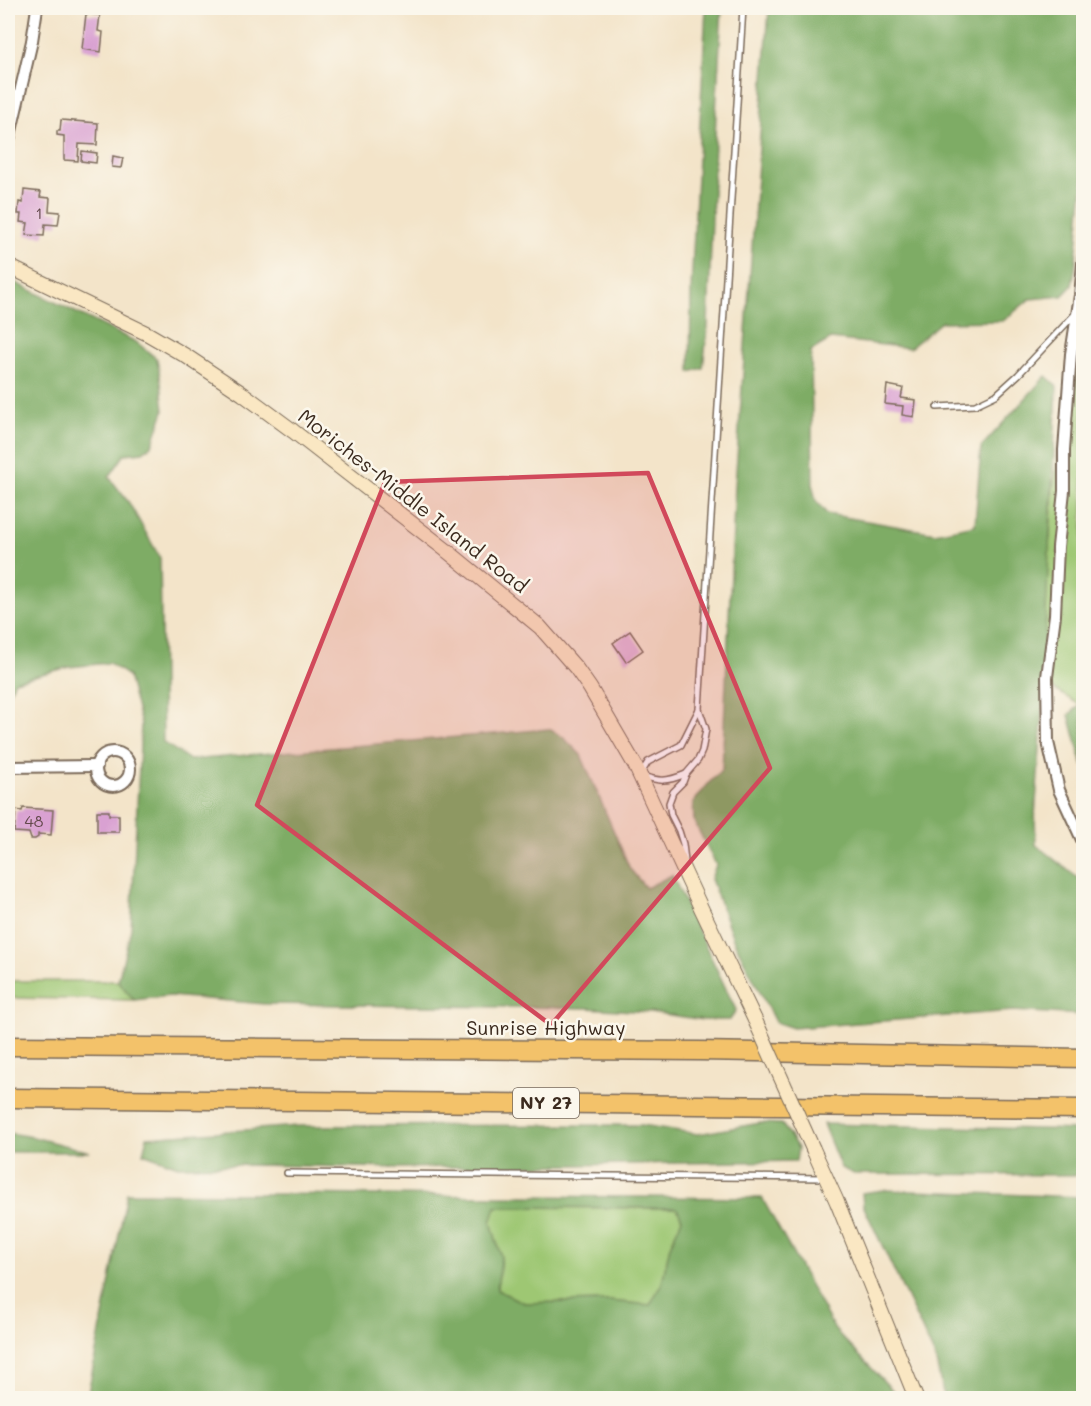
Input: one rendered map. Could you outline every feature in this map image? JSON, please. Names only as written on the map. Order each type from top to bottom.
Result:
[{"type":"highway","name":"Sunrise Highway","points":[[8,1046],[687,1051],[1083,1058]]},
{"type":"highway","name":"NY 27","points":[[8,1098],[1083,1109]]},
{"type":"main road","name":"Moriches-Middle Island Road","points":[[8,266],[148,334],[211,372],[293,431],[540,627],[576,668],[590,688],[640,775],[826,1178]]},
{"type":"main road","points":[[826,1178],[916,1398]]},
{"type":"street","points":[[8,144],[32,42],[37,8]]},
{"type":"street","points":[[1083,254],[1078,311],[1071,354],[1055,615],[1047,676],[1048,742],[1059,790],[1083,844]]},
{"type":"street","points":[[8,766],[97,766]]},
{"type":"lane","points":[[686,876],[683,844],[671,815],[669,803],[673,792],[698,760],[706,729],[699,709],[743,8]]},
{"type":"lane","points":[[937,406],[975,405],[996,395],[1078,311]]},
{"type":"lane","points":[[686,774],[668,781],[640,775],[648,762],[681,745],[699,709]]},
{"type":"lane","points":[[287,1173],[826,1178]]},
{"type":"highlighted area","points":[[648,473],[770,768],[551,1025],[257,805],[385,482]]},
{"type":"green space","points":[[706,8],[722,8],[708,325],[703,368],[690,372],[691,290]]},
{"type":"green space","points":[[769,8],[1083,8],[1084,175],[1072,286],[1062,296],[1030,299],[1003,321],[941,322],[910,348],[831,339],[811,351],[813,488],[816,501],[827,514],[935,533],[975,525],[981,447],[1046,376],[1057,386],[1042,722],[1035,816],[1036,845],[1083,882],[1083,1015],[1013,1011],[793,1028],[775,1022],[734,941],[711,879],[716,865],[694,821],[693,803],[722,770],[735,486]]},
{"type":"green space","points":[[8,279],[136,342],[157,359],[164,411],[152,445],[143,452],[125,454],[109,477],[129,503],[160,558],[163,742],[190,760],[549,729],[563,737],[581,755],[630,869],[646,888],[672,875],[736,1010],[730,1020],[704,1020],[650,1012],[586,1008],[265,1004],[170,996],[134,1000],[118,981],[131,929],[141,724],[128,676],[109,663],[69,667],[15,681],[8,695]]},
{"type":"green space","points":[[1083,317],[1083,707],[1040,681],[1032,605],[1050,538],[1053,487]]},
{"type":"green space","points":[[1083,702],[1083,766],[1069,715]]},
{"type":"green space","points":[[8,981],[118,981],[134,1000],[8,998]]},
{"type":"green space","points":[[760,1123],[782,1124],[798,1148],[796,1161],[400,1168],[178,1166],[143,1153],[147,1137],[299,1126],[642,1125],[698,1134]]},
{"type":"green space","points":[[823,1124],[1083,1130],[1083,1175],[854,1174],[841,1168]]},
{"type":"green space","points":[[8,1133],[33,1137],[90,1152],[8,1152]]},
{"type":"green space","points":[[885,1190],[1083,1197],[1083,1398],[944,1398],[935,1357],[863,1205],[862,1193]]},
{"type":"green space","points":[[127,1193],[762,1198],[835,1330],[900,1398],[87,1398]],"holes":[[[496,1207],[677,1208],[682,1219],[670,1246],[662,1283],[650,1305],[609,1301],[524,1303],[497,1290],[501,1257],[491,1222]]]},
{"type":"green space","points":[[496,1207],[677,1208],[682,1219],[670,1246],[662,1283],[650,1305],[609,1301],[524,1303],[497,1290],[501,1257],[491,1222]]},
{"type":"building","points":[[86,14],[100,15],[98,31],[103,32],[101,52],[82,49]]},
{"type":"building","points":[[61,120],[98,123],[97,145],[79,144],[78,161],[64,160],[64,136],[57,135],[57,131],[60,131]]},
{"type":"building","points":[[82,151],[97,153],[96,163],[81,161]]},
{"type":"building","points":[[113,156],[123,158],[121,168],[112,167]]},
{"type":"building","points":[[24,190],[41,192],[40,197],[50,198],[49,211],[60,212],[58,225],[45,224],[44,236],[26,235],[28,223],[20,222],[19,202],[23,203]]},
{"type":"building","points":[[887,385],[903,388],[901,398],[916,400],[914,417],[902,415],[903,406],[885,404]]},
{"type":"building","points":[[630,631],[643,650],[626,662],[613,643]]},
{"type":"building","points":[[23,808],[53,810],[51,835],[38,834],[38,837],[31,839],[29,833],[14,832],[16,810],[22,811]]},
{"type":"building","points":[[97,811],[109,811],[109,815],[119,815],[119,832],[97,832]]}]
